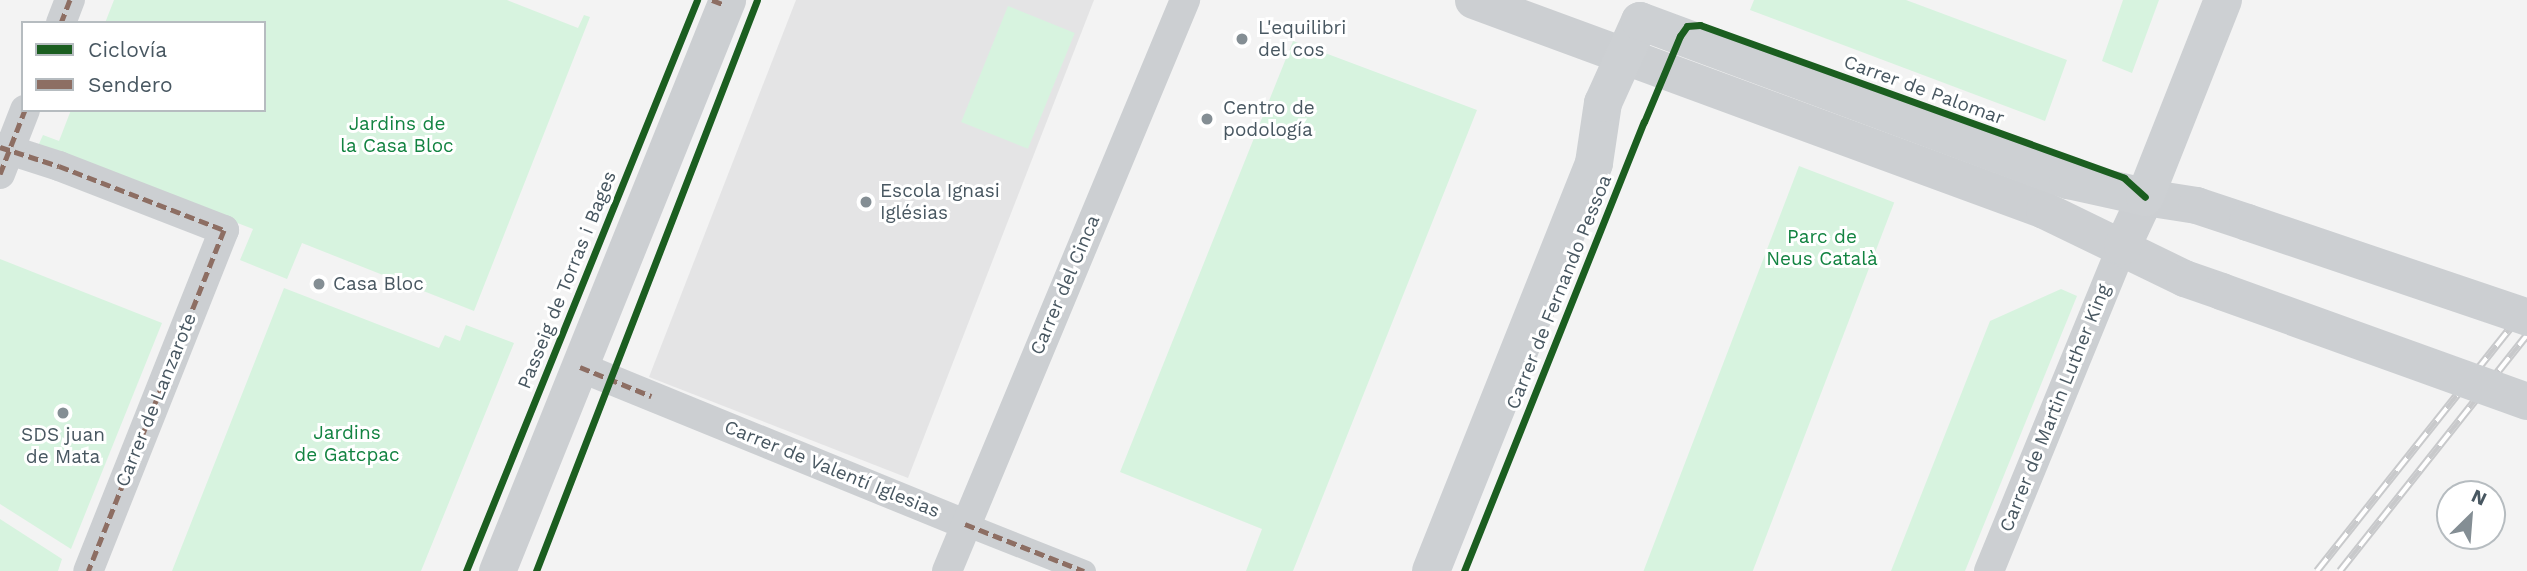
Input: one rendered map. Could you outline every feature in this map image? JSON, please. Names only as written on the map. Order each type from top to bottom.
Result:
[{"type":"main road","points":[[2145,197],[2223,0]]},
{"type":"main road","name":"Carrer de Palomar","points":[[1638,25],[2068,180],[2145,197]]},
{"type":"main road","name":"Carrer de Fernando Pessoa","points":[[1430,571],[1594,163],[1603,103],[1638,25]]},
{"type":"street","points":[[62,21],[70,0]]},
{"type":"street","name":"Carrer del Cinca","points":[[947,571],[1185,0]]},
{"type":"street","name":"Carrer de Palomar","points":[[1473,0],[1638,25],[2122,246],[2184,278],[2527,401]]},
{"type":"street","points":[[497,571],[580,367],[721,2]]},
{"type":"street","points":[[4,157],[24,112]]},
{"type":"street","name":"Carrer de Lanzarote","points":[[4,157],[224,230],[88,571]]},
{"type":"street","points":[[2122,246],[2145,197]]},
{"type":"street","name":"Carrer de Palomar","points":[[2145,197],[2196,205],[2527,317]]},
{"type":"street","name":"Carrer de Martin Luther King","points":[[1989,571],[2122,246]]},
{"type":"street","name":"Carrer de Valentí Iglesias","points":[[580,367],[1084,571]]},
{"type":"shaded area","name":"Escola Ignasi Iglésias","points":[[796,0],[1094,0],[908,478],[649,377]]},
{"type":"green space","name":"Jardins de la Casa Bloc","points":[[114,0],[507,0],[578,28],[584,15],[590,17],[474,311],[302,243],[287,279],[240,260],[253,229],[38,146],[43,135],[59,141],[70,112],[266,112],[266,21],[106,21]]},
{"type":"green space","points":[[1754,0],[1906,0],[2067,60],[2045,121],[1750,10]]},
{"type":"green space","points":[[2123,0],[2159,0],[2132,73],[2102,61]]},
{"type":"green space","points":[[1008,6],[1075,33],[1028,149],[961,122]]},
{"type":"green space","points":[[1293,41],[1477,110],[1293,571],[1246,571],[1262,529],[1120,472]]},
{"type":"green space","name":"Parc de Neus Català","points":[[1799,166],[1894,203],[1753,571],[1644,571]]},
{"type":"green space","name":"SDS juan de Mata","points":[[0,259],[162,323],[71,549],[0,504]]},
{"type":"green space","name":"Jardins de Gatcpac","points":[[284,288],[439,348],[445,335],[460,341],[466,325],[514,343],[421,571],[172,571]]},
{"type":"green space","points":[[2061,289],[2077,296],[1965,571],[1891,571],[1990,321]]},
{"type":"green space","points":[[0,519],[62,559],[58,571],[0,571]]},
{"type":"railway","points":[[2317,571],[2527,307]]},
{"type":"railway","points":[[2340,571],[2527,335]]},
{"type":"marked path","points":[[62,21],[70,0]]},
{"type":"marked path","points":[[712,0],[725,5]]},
{"type":"marked path","points":[[0,174],[24,112]]},
{"type":"marked path","points":[[0,147],[59,166],[224,230],[88,571]]},
{"type":"marked path","points":[[580,367],[651,396]]},
{"type":"marked path","points":[[965,524],[1084,571]]},
{"type":"cycle path","name":"Passeig de Torras i Bages","points":[[466,571],[697,0]]},
{"type":"cycle path","points":[[536,571],[757,0]]},
{"type":"cycle path","points":[[1464,571],[1644,122],[1680,36],[1687,26],[1700,25],[2124,178],[2145,197]]},
{"type":"place","name":"L'equilibri del cos","points":[[1242,39]]},
{"type":"place","name":"Centro de podología","points":[[1207,119]]},
{"type":"place","name":"Escola Ignasi Iglésias","points":[[866,202]]},
{"type":"place","name":"Casa Bloc","points":[[319,284]]},
{"type":"place","name":"SDS juan de Mata","points":[[63,413]]}]
